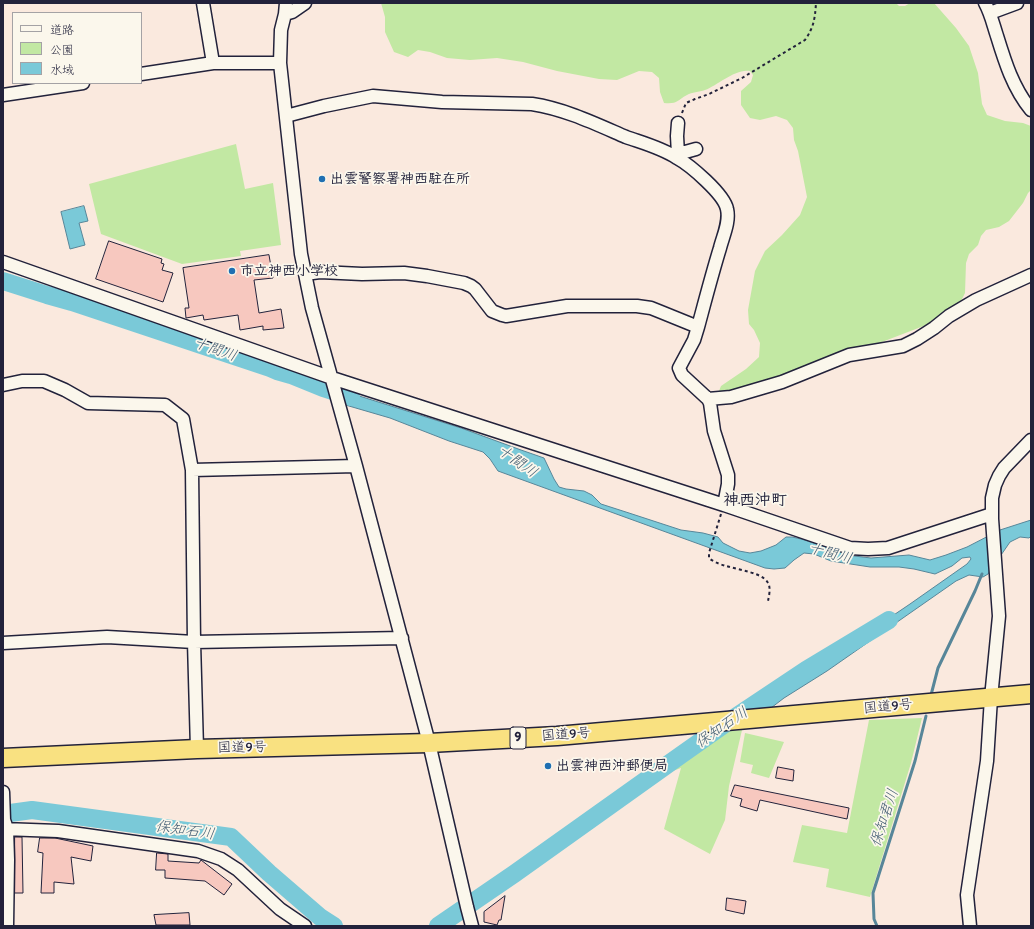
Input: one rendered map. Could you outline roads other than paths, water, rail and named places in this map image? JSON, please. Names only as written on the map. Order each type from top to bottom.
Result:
[{"type":"highway","name":"国道9号","points":[[3,758],[197,749],[429,743],[558,736],[1031,694]]},
{"type":"street","points":[[203,3],[213,63]]},
{"type":"street","points":[[305,3],[292,12],[286,9],[281,30],[280,63],[299,243],[312,308],[333,380],[402,638],[429,743],[472,926]]},
{"type":"street","points":[[1017,3],[988,8],[1007,68],[1018,90],[1031,110]]},
{"type":"street","points":[[142,74],[213,63],[280,63]]},
{"type":"street","points":[[3,95],[75,84]]},
{"type":"street","points":[[286,116],[324,106],[373,96],[442,102],[542,105],[563,111],[677,156],[712,186],[725,202],[728,214],[725,230],[698,327],[694,340],[680,365],[680,370],[682,375],[708,399],[710,403],[714,431],[728,475],[728,491],[723,507]]},
{"type":"street","points":[[677,156],[678,123]]},
{"type":"street","points":[[677,156],[696,150]]},
{"type":"street","points":[[3,262],[333,380],[850,548],[888,548],[992,516]]},
{"type":"street","points":[[305,274],[320,272],[362,274],[404,273],[464,283],[475,289],[492,311],[506,316],[567,306],[637,306],[650,308],[698,327]]},
{"type":"street","points":[[708,399],[730,397],[782,382],[849,355],[903,346],[917,339],[976,300],[1031,275]]},
{"type":"street","points":[[3,385],[22,381],[44,381],[66,390],[88,403],[165,405],[183,420],[192,470],[197,749]]},
{"type":"street","points":[[970,926],[968,895],[987,761],[991,698],[999,616],[992,516],[993,493],[999,476],[1011,459],[1031,440]]},
{"type":"street","points":[[192,470],[356,466]]},
{"type":"street","points":[[3,643],[107,638],[194,642],[402,638]]},
{"type":"street","points":[[3,792],[8,860],[7,926]]},
{"type":"street","points":[[5,829],[58,830],[198,852],[221,859],[238,870],[280,910],[305,926]]},
{"type":"water","points":[[84,206],[88,221],[79,223],[85,245],[70,249],[61,212]]},
{"type":"water","points":[[337,389],[461,428],[544,458],[559,487],[584,491],[592,495],[601,504],[681,530],[718,537],[723,543],[739,551],[750,553],[761,551],[776,545],[786,537],[792,537],[854,556],[871,558],[909,555],[930,560],[967,547],[1000,530],[1031,520],[1031,536],[1029,538],[1020,537],[1010,542],[988,574],[983,577],[969,575],[956,581],[767,711],[750,712],[967,564],[971,559],[970,557],[962,558],[952,566],[935,574],[899,567],[870,567],[831,561],[814,554],[804,553],[785,568],[765,568],[498,471],[483,452],[449,441],[390,418],[342,404]]},
{"type":"waterway","name":"十間川","points":[[3,281],[72,302],[291,375],[351,397]]},
{"type":"waterway","name":"保知君川","points":[[931,695],[938,668],[982,574]]},
{"type":"waterway","name":"保知石川","points":[[438,926],[514,874],[725,724],[806,670],[889,620]]},
{"type":"waterway","name":"保知君川","points":[[877,926],[874,919],[873,893],[915,761],[926,716]]},
{"type":"waterway","name":"保知石川","points":[[3,814],[32,810],[231,837],[269,873],[320,917],[334,926]]},
{"type":"place","name":"出雲警察署神西駐在所","points":[[322,179]]},
{"type":"place","name":"市立神西小学校","points":[[232,271]]},
{"type":"place","name":"出雲神西沖郵便局","points":[[548,766]]},
{"type":"district","name":"神西沖町","points":[[755,501]]}]
